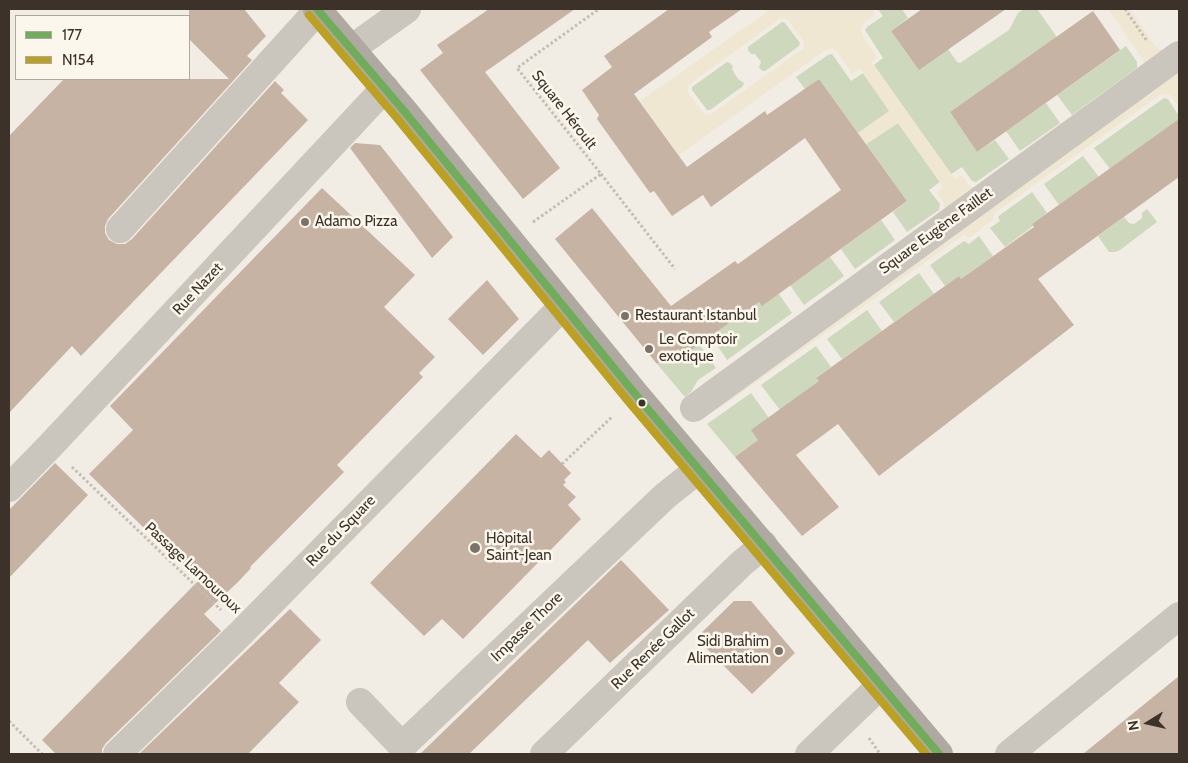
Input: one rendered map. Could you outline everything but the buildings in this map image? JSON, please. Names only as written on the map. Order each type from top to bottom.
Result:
[{"type":"main road","points":[[318,10],[385,88],[636,395],[939,754]]},
{"type":"street","points":[[351,49],[407,9]]},
{"type":"street","points":[[120,229],[318,10]]},
{"type":"street","name":"Square Eugène Faillet","points":[[694,408],[1179,55]]},
{"type":"street","name":"Rue Nazet","points":[[9,488],[385,88]]},
{"type":"street","name":"Rue du Square","points":[[117,754],[243,631],[562,306]]},
{"type":"street","name":"Impasse Thore","points":[[360,702],[402,746],[665,496],[698,469]]},
{"type":"street","name":"Rue Renée Gallot","points":[[544,754],[742,563],[764,545]]},
{"type":"street","points":[[1009,754],[1179,616]]},
{"type":"street","points":[[1035,754],[1179,634]]},
{"type":"street","points":[[809,754],[880,686]]},
{"type":"path","name":"Square Héroult","points":[[599,9],[517,68],[675,269]]},
{"type":"path","points":[[508,240],[601,174]]},
{"type":"path","points":[[562,464],[636,395]]},
{"type":"path","name":"Passage Lamouroux","points":[[50,446],[243,631]]},
{"type":"path","points":[[9,721],[42,754]]},
{"type":"green space","points":[[878,9],[902,9],[908,18],[891,31],[919,69],[948,49],[957,62],[960,63],[1009,30],[1018,13],[1024,9],[1037,9],[1057,37],[950,112],[977,152],[995,140],[1009,159],[976,182],[972,181],[962,167],[951,174],[874,65],[883,58],[865,30],[883,16]]},
{"type":"green space","points":[[782,22],[785,23],[800,43],[799,46],[765,71],[762,71],[759,67],[761,62],[755,54],[751,54],[748,47]]},
{"type":"green space","points":[[1126,46],[1137,62],[1137,68],[1072,115],[1057,95]]},
{"type":"green space","points":[[832,54],[851,81],[863,73],[890,111],[858,133],[819,79],[805,89],[796,77]]},
{"type":"green space","points":[[727,62],[733,66],[732,69],[738,79],[744,83],[743,86],[710,110],[707,110],[692,90],[692,87]]},
{"type":"green space","points":[[1164,98],[1168,99],[1179,116],[1179,129],[1174,123],[1110,169],[1094,148]]},
{"type":"green space","points":[[1046,103],[1060,123],[1020,151],[1006,131]]},
{"type":"green space","points":[[898,123],[940,182],[929,190],[940,204],[939,210],[907,232],[893,212],[907,201],[866,144]]},
{"type":"green space","points":[[1083,156],[1099,177],[1059,205],[1044,184]]},
{"type":"green space","points":[[1032,192],[1047,213],[1005,247],[990,228],[1000,221],[998,217],[1000,215]]},
{"type":"green space","points":[[1147,209],[1157,222],[1120,250],[1109,252],[1098,236],[1124,217],[1129,223],[1134,224],[1142,218],[1142,213]]},
{"type":"green space","points":[[881,220],[895,240],[855,269],[841,249]]},
{"type":"green space","points":[[979,236],[993,256],[961,279],[959,276],[945,286],[930,265],[964,241],[969,244]]},
{"type":"green space","points":[[830,257],[844,276],[804,305],[790,285]]},
{"type":"green space","points":[[919,273],[934,294],[894,322],[879,302]]},
{"type":"green space","points":[[779,294],[792,313],[727,360],[711,336],[759,302]]},
{"type":"green space","points":[[867,310],[882,331],[842,359],[827,339]]},
{"type":"green space","points":[[699,344],[716,368],[698,380],[691,392],[685,397],[657,364],[678,349],[684,355]]},
{"type":"green space","points":[[816,346],[831,367],[817,377],[819,381],[780,410],[761,385]]},
{"type":"green space","points":[[751,393],[769,418],[758,440],[735,457],[707,424]]},
{"type":"shaded area","points":[[771,9],[872,9],[875,15],[864,23],[861,29],[863,37],[877,57],[871,62],[955,179],[962,175],[968,184],[976,188],[1144,64],[1142,58],[1108,9],[1130,9],[1156,47],[1163,50],[1179,45],[1179,108],[1170,95],[1160,95],[995,213],[994,219],[969,238],[965,235],[961,237],[720,408],[707,411],[695,396],[703,383],[941,215],[944,210],[944,204],[937,192],[943,187],[898,123],[866,144],[858,133],[889,111],[860,69],[852,74],[837,51],[832,49],[824,51],[679,155],[640,101]],"holes":[[[781,18],[785,18],[803,41],[804,48],[710,115],[704,114],[688,92],[687,86]]]},
{"type":"transit line","name":"177","points":[[317,9],[404,111],[636,395],[939,754]]},
{"type":"transit line","name":"N154","points":[[309,15],[396,117],[628,401],[926,754]]},
{"type":"place","name":"Adamo Pizza","points":[[305,222]]},
{"type":"place","name":"Restaurant Istanbul","points":[[625,316]]},
{"type":"place","name":"Le Comptoir exotique","points":[[649,349]]},
{"type":"place","name":"Hôpital Saint-Jean","points":[[475,548]]},
{"type":"place","name":"Sidi Brahim Alimentation","points":[[779,651]]}]
